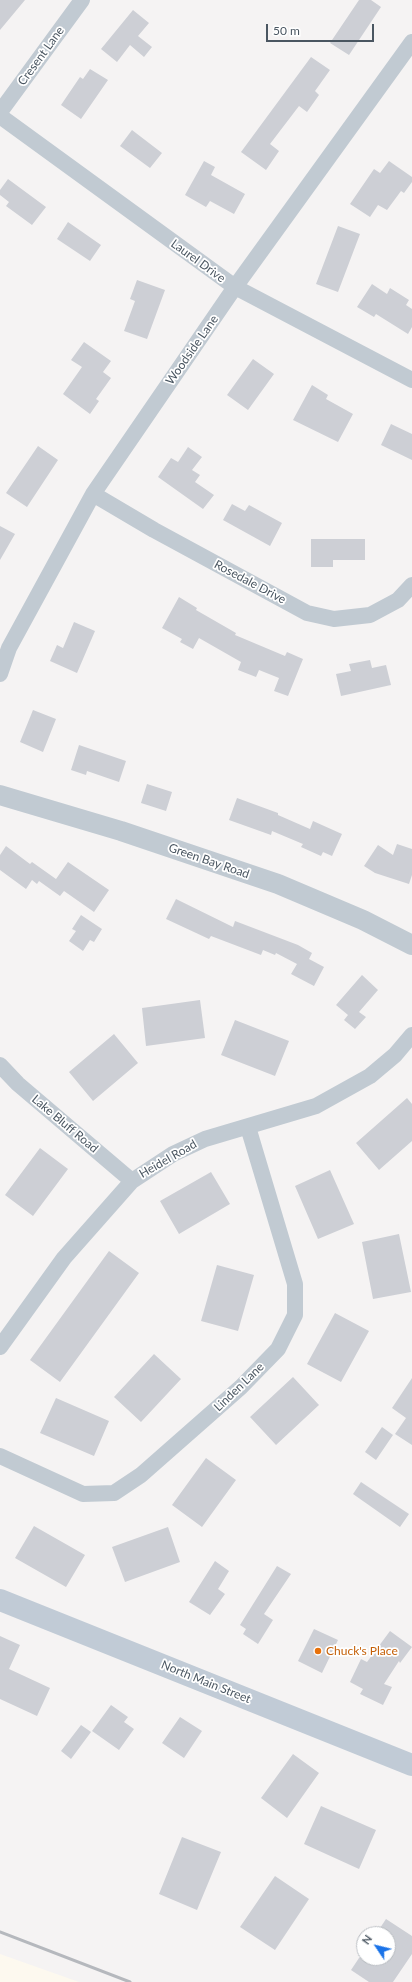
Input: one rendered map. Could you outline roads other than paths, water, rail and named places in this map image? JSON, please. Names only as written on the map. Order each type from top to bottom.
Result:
[{"type":"main road","name":"North Main Street","points":[[0,1600],[412,1765]]},
{"type":"street","name":"Cresent Lane","points":[[0,112],[82,0]]},
{"type":"street","name":"Woodside Lane","points":[[0,674],[9,648],[92,494],[234,287],[412,42]]},
{"type":"street","name":"Laurel Drive","points":[[0,116],[234,287],[412,380]]},
{"type":"street","name":"Rosedale Drive","points":[[92,494],[154,530],[307,613],[334,619],[370,615],[398,600],[412,585]]},
{"type":"street","name":"Green Bay Road","points":[[0,795],[121,831],[278,884],[363,920],[412,944]]},
{"type":"street","name":"Heidel Road","points":[[0,1347],[64,1258],[132,1180],[174,1154],[204,1139],[316,1106],[370,1076],[395,1055],[412,1035]]},
{"type":"street","name":"Lake Bluff Road","points":[[0,1065],[18,1084],[132,1180]]},
{"type":"street","name":"Linden Lane","points":[[0,1456],[83,1494],[114,1493],[141,1476],[241,1387],[278,1349],[295,1315],[295,1284],[248,1127]]},
{"type":"railway","points":[[0,1932],[130,1982]]},
{"type":"place","name":"Chuck's Place","points":[[318,1651]]}]
